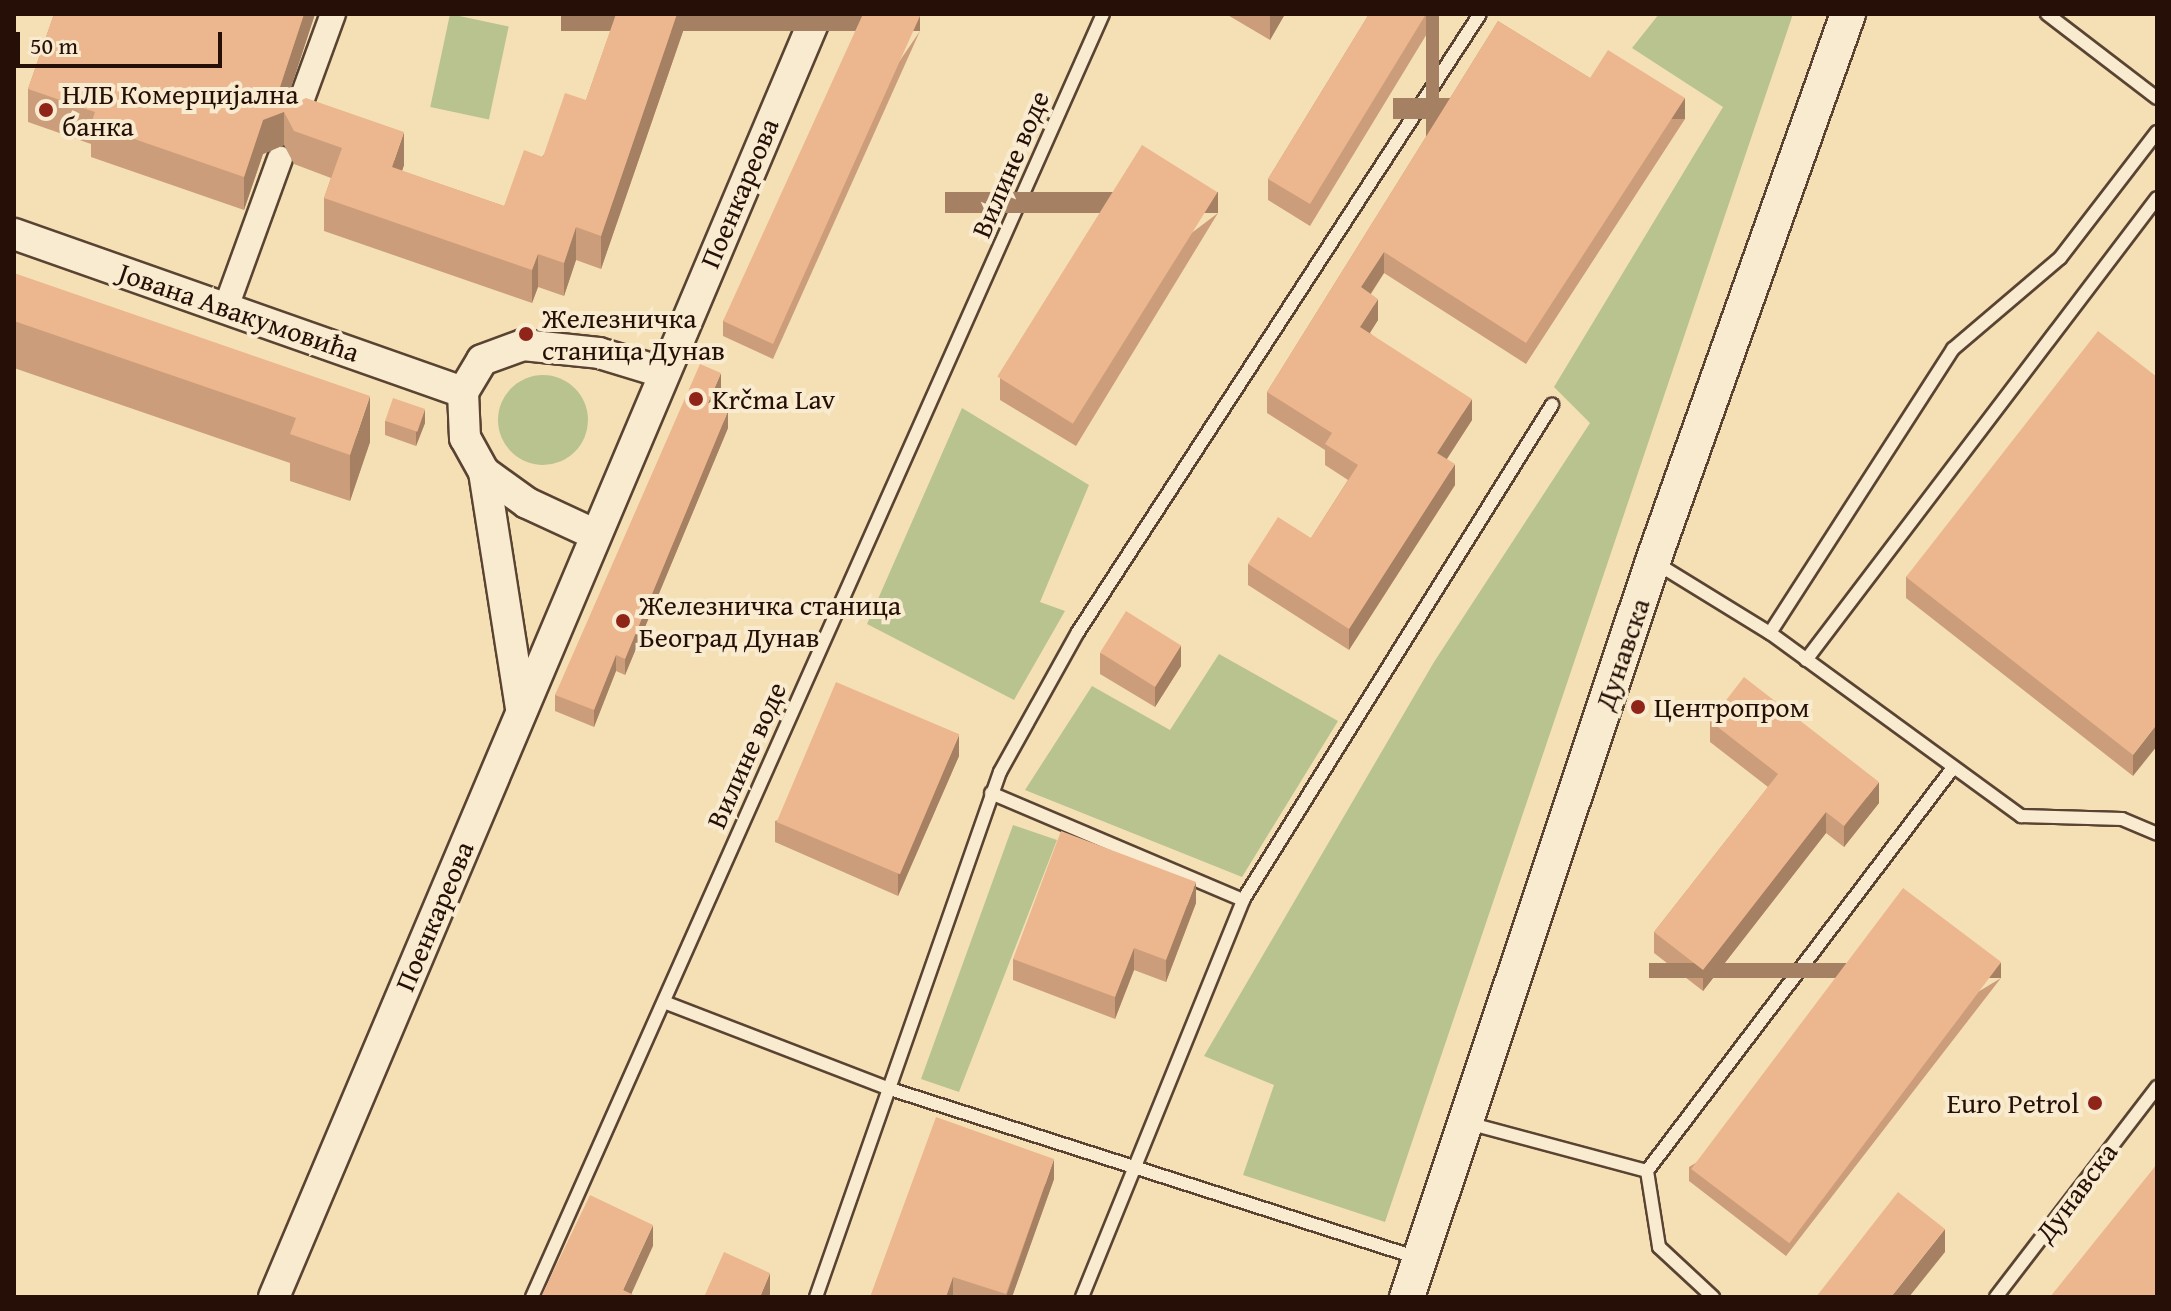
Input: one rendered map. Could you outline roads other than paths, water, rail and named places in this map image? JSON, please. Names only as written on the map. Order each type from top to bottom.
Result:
[{"type":"main road","name":"Дунавска","points":[[1407,1297],[1653,561],[1848,14]]},
{"type":"street","points":[[292,126],[333,14]]},
{"type":"street","name":"Поенкареова","points":[[274,1297],[662,372],[817,14]]},
{"type":"street","points":[[226,307],[280,159]]},
{"type":"street","name":"Јована Авакумовића","points":[[14,234],[463,392]]},
{"type":"street","points":[[521,709],[484,472],[465,438],[463,392],[482,360],[523,345],[599,353],[662,372]]},
{"type":"street","points":[[484,472],[527,503],[594,534]]},
{"type":"lane","name":"Вилине воде","points":[[532,1297],[1103,14]]},
{"type":"lane","points":[[816,1297],[991,793],[1078,632],[1480,14]]},
{"type":"lane","points":[[2047,14],[2157,98]]},
{"type":"lane","points":[[1770,633],[1953,349],[2060,258],[2157,132]]},
{"type":"lane","points":[[1806,660],[2157,198]]},
{"type":"lane","points":[[1082,1297],[1130,1166],[1243,900],[1552,405]]},
{"type":"lane","points":[[1653,561],[1770,633],[1952,769],[2021,816],[2122,819],[2157,834]]},
{"type":"lane","points":[[1713,1297],[1659,1247],[1647,1171],[1952,769]]},
{"type":"lane","points":[[991,793],[1243,900]]},
{"type":"lane","points":[[664,1002],[887,1088],[1420,1258]]},
{"type":"lane","name":"Дунавска","points":[[1996,1297],[2157,1087]]},
{"type":"lane","points":[[1465,1122],[1647,1171]]},
{"type":"place","name":"НЛБ Комерцијална банка","points":[[46,110]]},
{"type":"place","name":"Железничка станица Дунав","points":[[526,334]]},
{"type":"place","name":"Krčma Lav","points":[[696,399]]},
{"type":"place","name":"Железничка станица Београд Дунав","points":[[623,621]]},
{"type":"place","name":"Центропром","points":[[1638,707]]},
{"type":"place","name":"Euro Petrol","points":[[2095,1103]]}]
